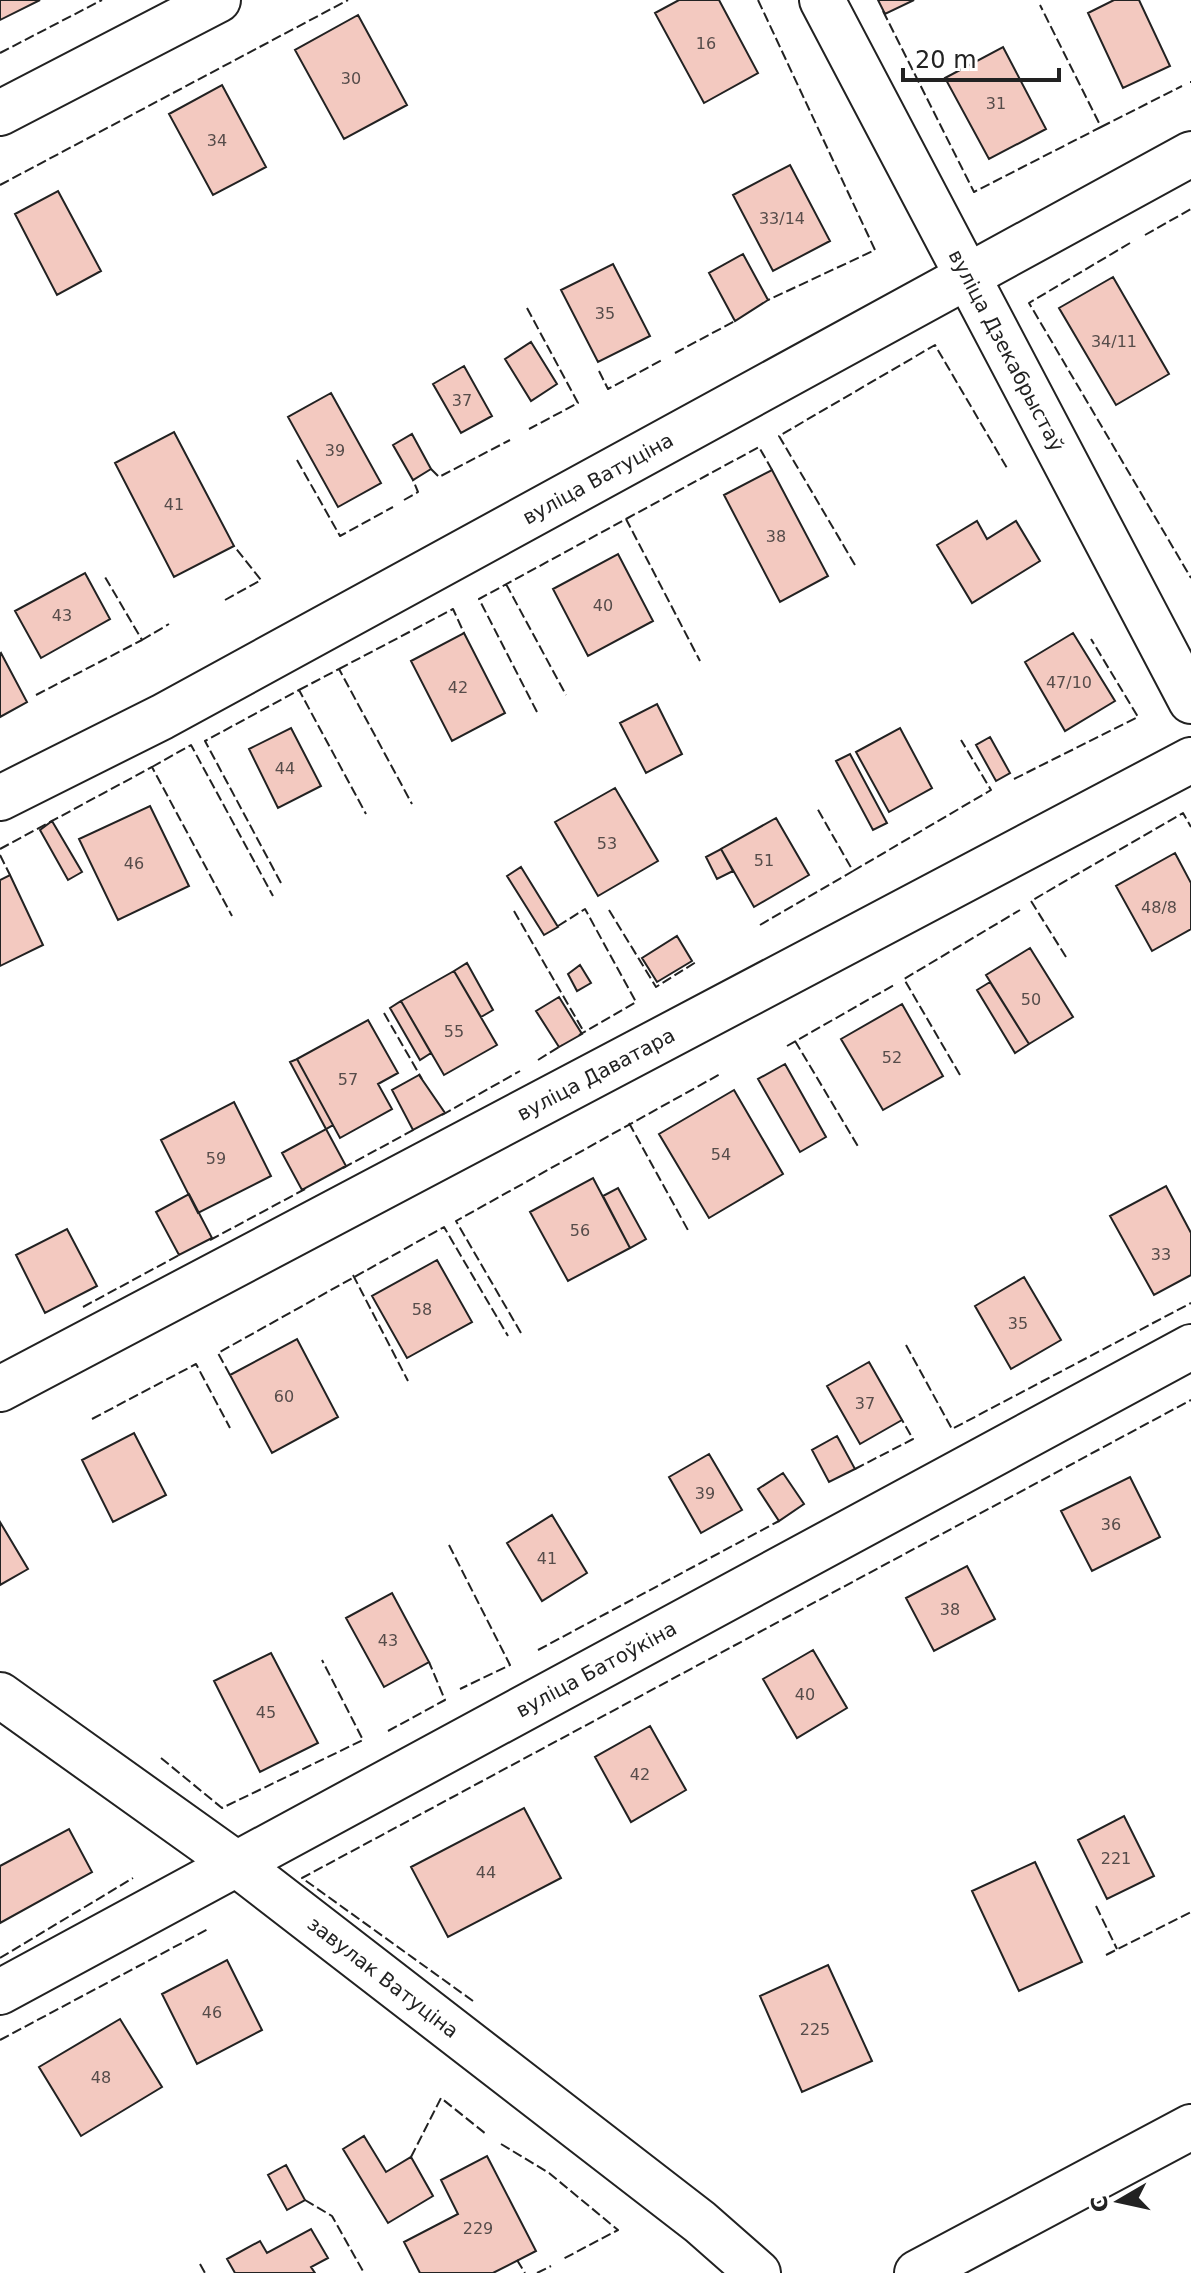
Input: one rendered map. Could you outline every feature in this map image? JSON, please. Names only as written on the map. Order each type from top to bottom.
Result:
[{"type":"street","points":[[0,113],[218,0]]},
{"type":"street","name":"вуліца Дзекабрыстаў","points":[[822,0],[1191,701]]},
{"type":"street","name":"вуліца Ватуціна","points":[[0,798],[162,717],[1191,154]]},
{"type":"street","name":"вуліца Даватара","points":[[0,1389],[1191,760]]},
{"type":"street","name":"вуліца Батоўкіна","points":[[0,1992],[1191,1347]]},
{"type":"street","name":"завулак Ватуціна","points":[[0,1695],[238,1865],[700,2222],[758,2273]]},
{"type":"street","points":[[917,2273],[1191,2127]]},
{"type":"building","points":[[0,0],[40,0],[0,20]]},
{"type":"building","points":[[679,0],[719,0],[758,73],[704,103],[655,13]]},
{"type":"building","points":[[878,0],[914,0],[885,14]]},
{"type":"building","points":[[1114,0],[1139,0],[1170,66],[1123,88],[1088,13]]},
{"type":"building","points":[[358,15],[407,105],[344,139],[295,50]]},
{"type":"building","points":[[1003,47],[1046,129],[989,159],[945,78]]},
{"type":"building","points":[[222,85],[266,167],[213,195],[169,114]]},
{"type":"building","points":[[790,165],[830,241],[773,271],[733,195]]},
{"type":"building","points":[[58,191],[101,271],[57,295],[15,214]]},
{"type":"building","points":[[743,254],[768,300],[735,321],[709,273]]},
{"type":"building","points":[[613,264],[650,336],[598,362],[561,290]]},
{"type":"building","points":[[1113,277],[1169,374],[1116,405],[1059,308]]},
{"type":"building","points":[[531,342],[557,384],[531,401],[505,359]]},
{"type":"building","points":[[464,366],[492,416],[461,433],[433,384]]},
{"type":"building","points":[[331,393],[381,483],[338,507],[288,417]]},
{"type":"building","points":[[174,432],[234,546],[174,577],[115,463]]},
{"type":"building","points":[[412,434],[431,469],[413,480],[393,445]]},
{"type":"building","points":[[772,470],[828,576],[780,602],[724,495]]},
{"type":"building","points":[[977,521],[987,539],[1016,521],[1040,561],[972,603],[937,545]]},
{"type":"building","points":[[618,554],[653,621],[588,656],[553,589]]},
{"type":"building","points":[[85,573],[110,619],[41,658],[15,611]]},
{"type":"building","points":[[464,633],[505,713],[452,741],[411,661]]},
{"type":"building","points":[[1073,633],[1115,701],[1065,731],[1025,662]]},
{"type":"building","points":[[0,654],[27,702],[0,717]]},
{"type":"building","points":[[657,704],[682,754],[646,773],[620,723]]},
{"type":"building","points":[[291,728],[321,786],[278,808],[249,749]]},
{"type":"building","points":[[900,728],[932,788],[889,812],[856,752]]},
{"type":"building","points":[[990,737],[1010,773],[996,781],[976,745]]},
{"type":"building","points":[[850,754],[887,823],[873,830],[836,761]]},
{"type":"building","points":[[615,788],[658,861],[598,896],[555,822]]},
{"type":"building","points":[[150,806],[189,886],[118,920],[79,839]]},
{"type":"building","points":[[776,818],[809,875],[754,907],[721,849]]},
{"type":"building","points":[[52,821],[82,872],[68,880],[40,830]]},
{"type":"building","points":[[721,849],[733,871],[717,879],[706,857]]},
{"type":"building","points":[[1175,853],[1191,883],[1191,929],[1152,951],[1116,886]]},
{"type":"building","points":[[521,867],[558,927],[544,935],[507,876]]},
{"type":"building","points":[[10,875],[43,945],[0,966],[0,880]]},
{"type":"building","points":[[677,936],[692,961],[657,982],[642,958]]},
{"type":"building","points":[[1030,948],[1073,1017],[1029,1044],[986,975]]},
{"type":"building","points":[[467,963],[493,1010],[481,1017],[454,971]]},
{"type":"building","points":[[580,965],[591,983],[577,991],[568,974]]},
{"type":"building","points":[[454,971],[497,1045],[444,1075],[401,1001]]},
{"type":"building","points":[[990,982],[1029,1044],[1015,1053],[977,990]]},
{"type":"building","points":[[559,997],[582,1034],[559,1047],[536,1011]]},
{"type":"building","points":[[401,1001],[431,1053],[420,1060],[390,1008]]},
{"type":"building","points":[[902,1004],[943,1076],[883,1110],[841,1039]]},
{"type":"building","points":[[368,1020],[398,1073],[378,1084],[392,1109],[340,1138],[297,1059]]},
{"type":"building","points":[[297,1059],[333,1125],[326,1129],[290,1062]]},
{"type":"building","points":[[785,1064],[826,1137],[800,1152],[758,1079]]},
{"type":"building","points":[[419,1075],[445,1113],[413,1130],[392,1090]]},
{"type":"building","points":[[734,1090],[783,1174],[709,1218],[659,1134]]},
{"type":"building","points":[[234,1102],[271,1176],[198,1213],[161,1140]]},
{"type":"building","points":[[326,1129],[346,1166],[302,1190],[282,1153]]},
{"type":"building","points":[[593,1178],[630,1248],[568,1281],[530,1212]]},
{"type":"building","points":[[1166,1186],[1191,1233],[1191,1275],[1154,1295],[1110,1216]]},
{"type":"building","points":[[618,1188],[646,1239],[630,1248],[603,1196]]},
{"type":"building","points":[[189,1194],[212,1238],[179,1255],[156,1212]]},
{"type":"building","points":[[67,1229],[97,1286],[45,1313],[16,1255]]},
{"type":"building","points":[[437,1260],[472,1322],[407,1358],[372,1296]]},
{"type":"building","points":[[1024,1277],[1061,1340],[1011,1369],[975,1306]]},
{"type":"building","points":[[297,1339],[338,1417],[272,1453],[230,1375]]},
{"type":"building","points":[[869,1362],[902,1420],[860,1444],[827,1386]]},
{"type":"building","points":[[134,1433],[166,1495],[113,1522],[82,1460]]},
{"type":"building","points":[[837,1436],[855,1469],[829,1482],[812,1450]]},
{"type":"building","points":[[709,1454],[742,1510],[701,1533],[669,1477]]},
{"type":"building","points":[[783,1473],[804,1504],[779,1521],[758,1489]]},
{"type":"building","points":[[1130,1477],[1160,1537],[1092,1571],[1061,1511]]},
{"type":"building","points":[[552,1515],[587,1573],[542,1601],[507,1543]]},
{"type":"building","points":[[0,1522],[28,1569],[0,1585]]},
{"type":"building","points":[[967,1566],[995,1619],[934,1651],[906,1598]]},
{"type":"building","points":[[392,1593],[429,1662],[384,1687],[346,1618]]},
{"type":"building","points":[[813,1650],[847,1708],[797,1738],[763,1679]]},
{"type":"building","points":[[271,1653],[318,1743],[260,1772],[214,1681]]},
{"type":"building","points":[[650,1726],[686,1790],[631,1822],[595,1757]]},
{"type":"building","points":[[524,1808],[561,1878],[448,1937],[411,1867]]},
{"type":"building","points":[[1124,1816],[1154,1876],[1107,1899],[1078,1840]]},
{"type":"building","points":[[69,1829],[92,1872],[0,1923],[0,1866]]},
{"type":"building","points":[[1035,1862],[1082,1962],[1019,1991],[972,1891]]},
{"type":"building","points":[[227,1960],[262,2030],[197,2064],[162,1994]]},
{"type":"building","points":[[828,1965],[872,2061],[802,2092],[760,1996]]},
{"type":"building","points":[[120,2019],[162,2087],[81,2136],[39,2067]]},
{"type":"building","points":[[364,2136],[386,2172],[411,2157],[433,2196],[388,2223],[343,2149]]},
{"type":"building","points":[[487,2156],[536,2251],[493,2273],[420,2273],[404,2242],[458,2214],[441,2180]]},
{"type":"building","points":[[286,2165],[305,2200],[287,2210],[268,2175]]},
{"type":"building","points":[[311,2229],[328,2258],[311,2267],[315,2273],[235,2273],[227,2259],[260,2241],[267,2253]]},
{"type":"fence","points":[[0,53],[102,0]]},
{"type":"fence","points":[[0,185],[348,0]]},
{"type":"fence","points":[[758,0],[875,250],[768,300]]},
{"type":"fence","points":[[883,11],[974,192],[1101,127],[1040,5]]},
{"type":"fence","points":[[1101,127],[1182,86]]},
{"type":"fence","points":[[1145,235],[1191,209]]},
{"type":"fence","points":[[1130,243],[1029,303],[1191,578]]},
{"type":"fence","points":[[527,308],[578,403],[529,429]]},
{"type":"fence","points":[[675,353],[735,321]]},
{"type":"fence","points":[[855,565],[779,436],[935,345],[1007,468]]},
{"type":"fence","points":[[599,371],[608,389],[662,360]]},
{"type":"fence","points":[[431,469],[439,477],[510,440]]},
{"type":"fence","points":[[626,519],[759,447],[772,470]]},
{"type":"fence","points":[[297,460],[340,536],[393,507]]},
{"type":"fence","points":[[404,500],[418,492],[413,480]]},
{"type":"fence","points":[[537,712],[479,599],[626,519],[700,661]]},
{"type":"fence","points":[[225,600],[261,580],[234,546]]},
{"type":"fence","points":[[36,695],[142,640],[105,577]]},
{"type":"fence","points":[[506,584],[566,695]]},
{"type":"fence","points":[[339,669],[453,609],[464,633]]},
{"type":"fence","points":[[142,640],[169,624]]},
{"type":"fence","points":[[1014,779],[1138,717],[1091,639]]},
{"type":"fence","points":[[299,690],[339,669],[412,804]]},
{"type":"fence","points":[[281,883],[205,741],[299,690],[366,814]]},
{"type":"fence","points":[[853,871],[991,790],[961,740]]},
{"type":"fence","points":[[152,767],[191,745],[273,896]]},
{"type":"fence","points":[[0,849],[152,767],[232,916]]},
{"type":"fence","points":[[760,925],[853,871],[817,808]]},
{"type":"fence","points":[[1066,957],[1031,901],[1183,813],[1191,827]]},
{"type":"fence","points":[[0,855],[10,875]]},
{"type":"fence","points":[[558,926],[585,909],[636,1002],[579,1035]]},
{"type":"fence","points":[[609,910],[656,987],[696,962]]},
{"type":"fence","points":[[960,1075],[904,979],[1020,910]]},
{"type":"fence","points":[[514,911],[584,1032]]},
{"type":"fence","points":[[787,1046],[894,985]]},
{"type":"fence","points":[[384,1013],[422,1079]]},
{"type":"fence","points":[[795,1041],[859,1148]]},
{"type":"fence","points":[[538,1060],[562,1045]]},
{"type":"fence","points":[[442,1115],[520,1071]]},
{"type":"fence","points":[[521,1333],[456,1221],[722,1073]]},
{"type":"fence","points":[[629,1123],[689,1232]]},
{"type":"fence","points":[[343,1168],[417,1128]]},
{"type":"fence","points":[[210,1240],[305,1189]]},
{"type":"fence","points":[[230,1375],[218,1353],[444,1227],[508,1336]]},
{"type":"fence","points":[[83,1307],[181,1254]]},
{"type":"fence","points":[[353,1275],[408,1381]]},
{"type":"fence","points":[[906,1345],[952,1429],[1191,1303]]},
{"type":"fence","points":[[92,1419],[196,1364],[230,1428]]},
{"type":"fence","points":[[473,2001],[302,1878],[1191,1400]]},
{"type":"fence","points":[[855,1469],[913,1439],[902,1420]]},
{"type":"fence","points":[[538,1650],[779,1521]]},
{"type":"fence","points":[[449,1545],[510,1665],[460,1689]]},
{"type":"fence","points":[[161,1758],[222,1808],[363,1740],[322,1660]]},
{"type":"fence","points":[[388,1731],[445,1700],[429,1662]]},
{"type":"fence","points":[[0,1958],[133,1878]]},
{"type":"fence","points":[[1096,1906],[1117,1949]]},
{"type":"fence","points":[[1106,1955],[1191,1912]]},
{"type":"fence","points":[[0,2040],[208,1929]]},
{"type":"fence","points":[[411,2157],[441,2098],[486,2134]]},
{"type":"fence","points":[[501,2144],[549,2173],[618,2230],[563,2259]]},
{"type":"fence","points":[[305,2200],[332,2216],[364,2273]]},
{"type":"fence","points":[[517,2260],[525,2273]]},
{"type":"fence","points":[[200,2264],[205,2273]]},
{"type":"fence","points":[[537,2273],[551,2266]]}]
